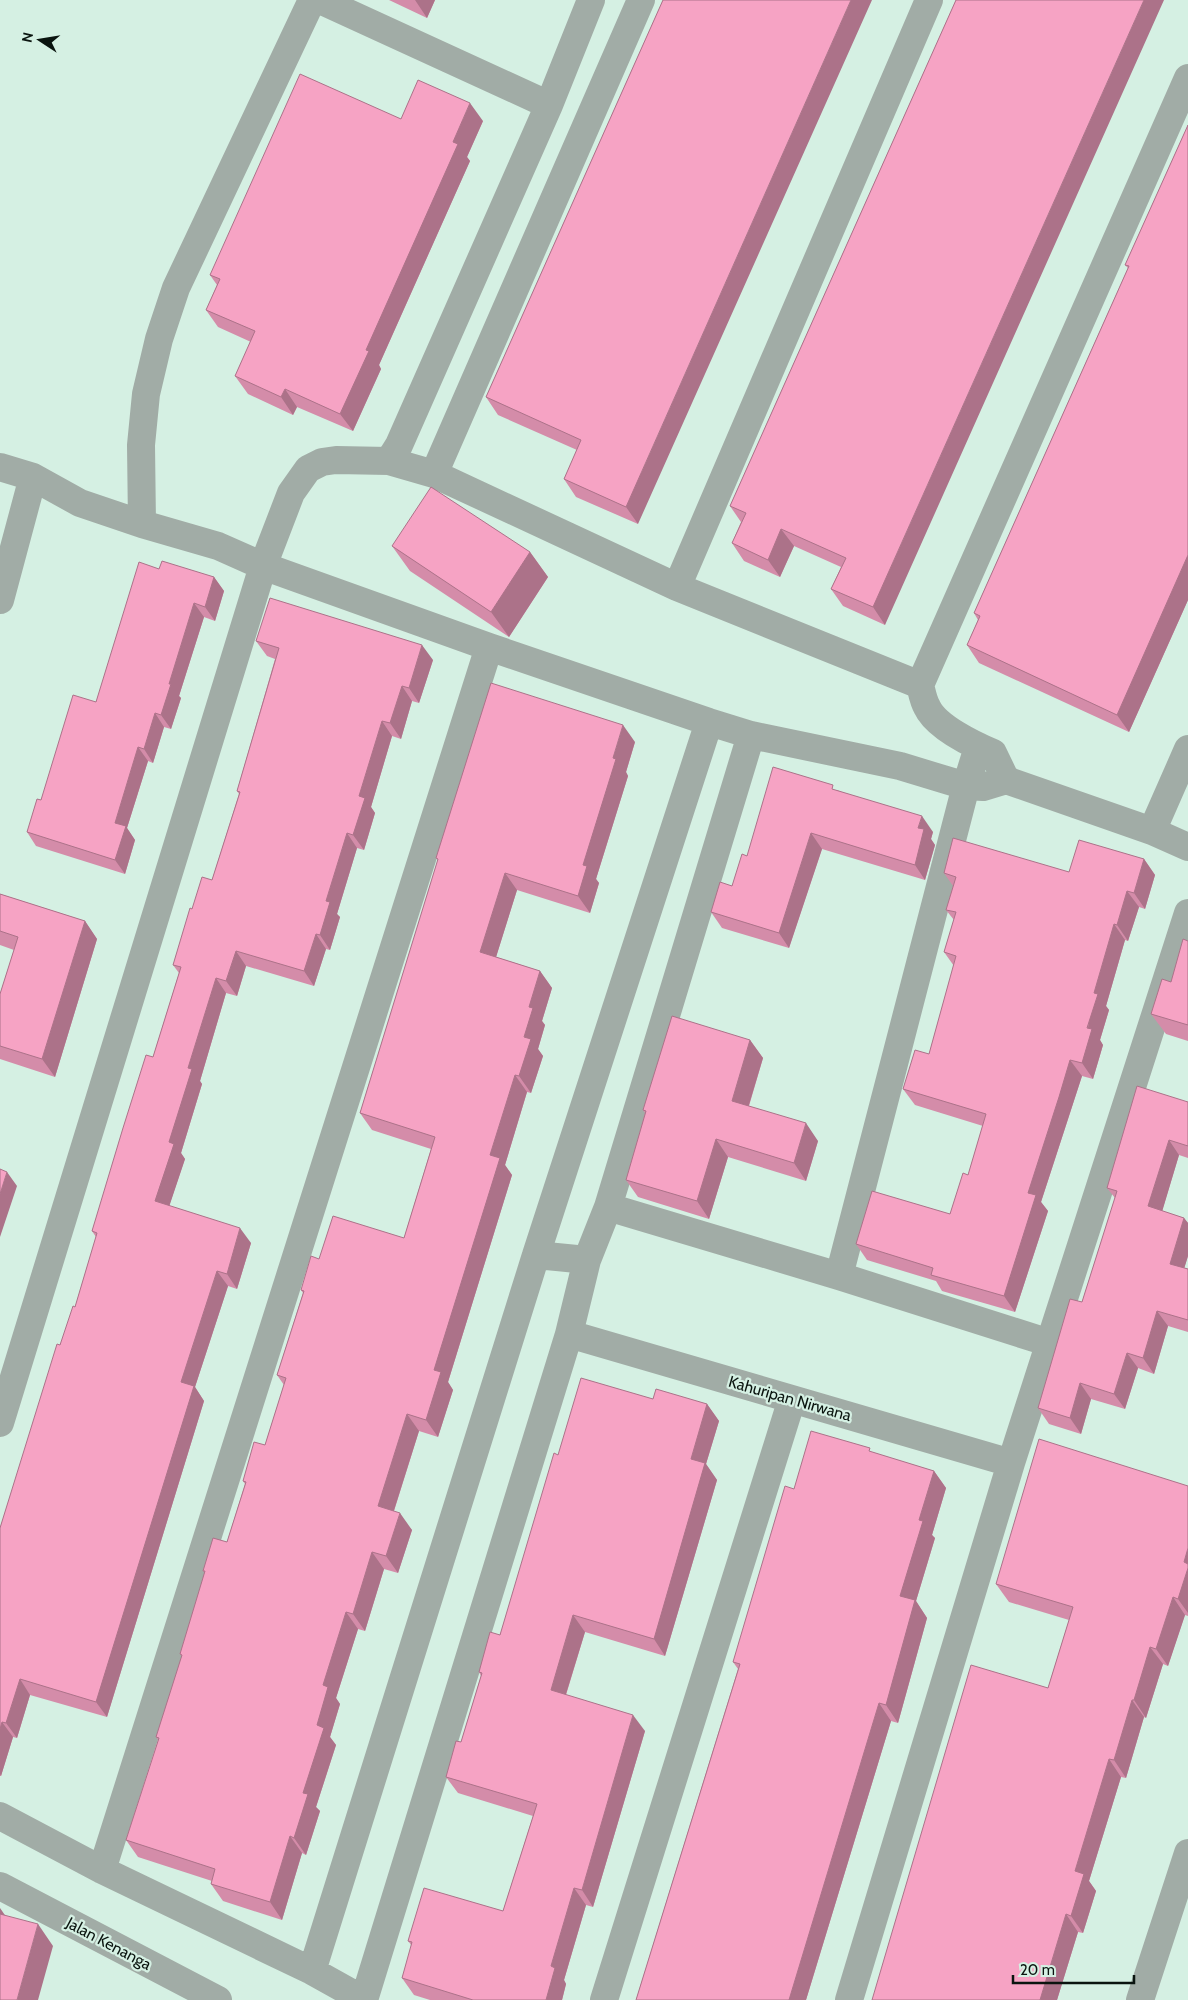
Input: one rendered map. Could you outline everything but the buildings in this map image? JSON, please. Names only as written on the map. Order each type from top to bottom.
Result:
[{"type":"street","points":[[142,524],[141,446],[146,394],[159,339],[176,288],[312,0]]},
{"type":"street","points":[[320,0],[549,105]]},
{"type":"street","points":[[389,461],[403,436],[549,105],[589,0]]},
{"type":"street","points":[[434,474],[641,0]]},
{"type":"street","points":[[677,587],[929,0]]},
{"type":"street","points":[[566,64],[606,79]]},
{"type":"street","points":[[1006,780],[993,753],[978,747],[936,720],[927,707],[920,685],[1188,78]]},
{"type":"street","points":[[0,1423],[263,566],[291,493],[308,469],[322,462],[336,460],[389,461],[434,474],[677,587],[920,685]]},
{"type":"street","points":[[0,467],[33,478],[80,503],[142,524],[218,546],[263,566],[489,647],[709,722],[751,735],[900,766],[966,786],[983,787],[1006,780],[1152,832],[1188,847]]},
{"type":"street","points":[[0,600],[33,478]]},
{"type":"street","points":[[102,1870],[489,647]]},
{"type":"street","points":[[312,1971],[536,1255],[709,722]]},
{"type":"street","points":[[0,1816],[102,1870],[312,1971],[364,2000],[569,1334],[587,1260],[608,1207],[751,735]]},
{"type":"street","points":[[839,1276],[966,786],[978,747]]},
{"type":"street","points":[[1152,832],[1188,749]]},
{"type":"street","points":[[849,2000],[1011,1463],[1188,913]]},
{"type":"street","points":[[608,1207],[839,1276],[1050,1343]]},
{"type":"street","points":[[536,1255],[587,1260]]},
{"type":"street","name":"Kahuripan Nirwana","points":[[569,1334],[1011,1463]]},
{"type":"street","points":[[604,2000],[792,1399]]},
{"type":"street","points":[[1140,2000],[1188,1853]]},
{"type":"street","name":"Jalan Kenanga","points":[[0,1886],[218,2000]]}]
